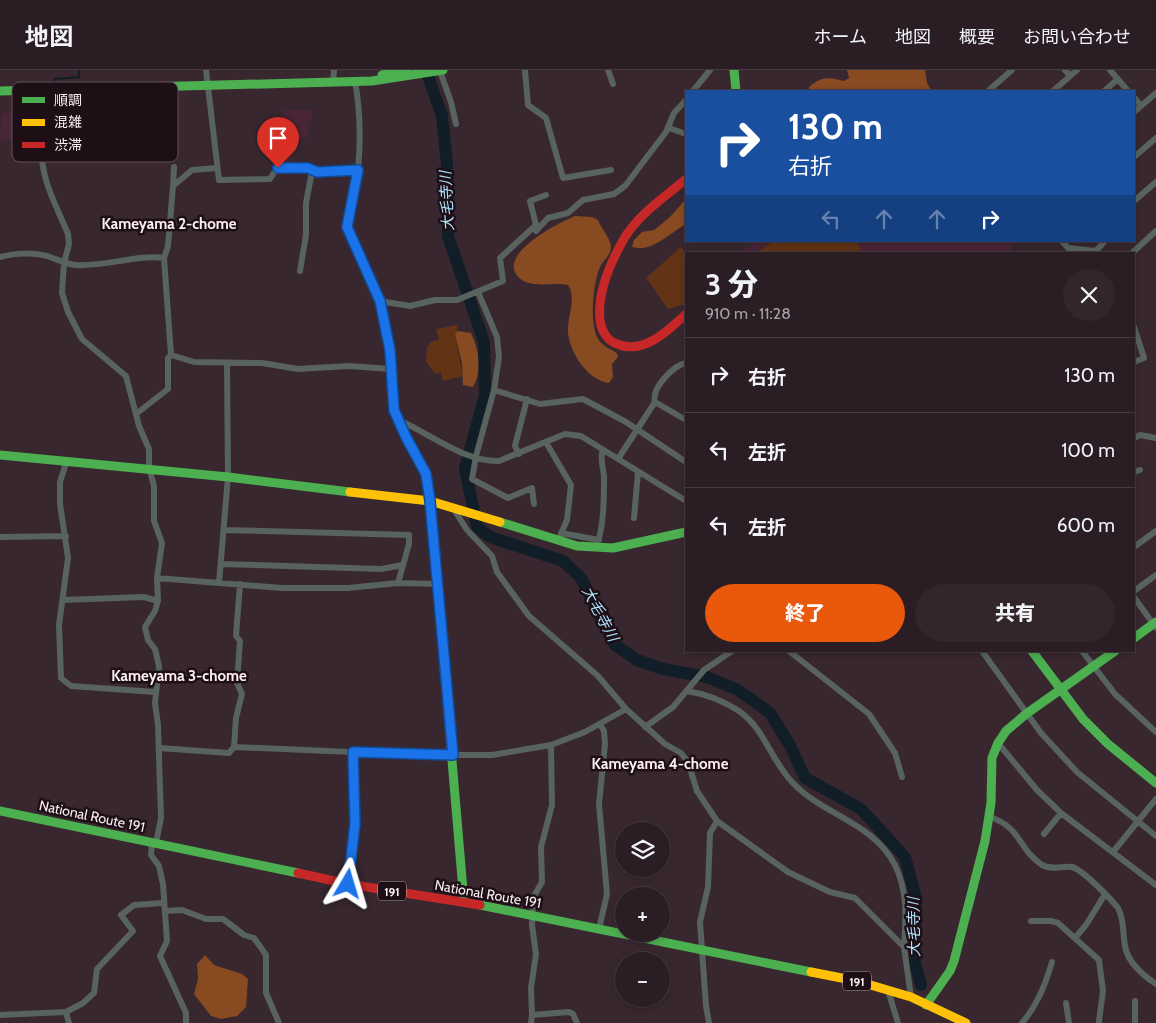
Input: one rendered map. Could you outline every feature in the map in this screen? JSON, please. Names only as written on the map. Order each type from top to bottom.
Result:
[{"type":"main road","points":[[355,81],[406,70]]},
{"type":"main road","points":[[734,70],[736,90]]},
{"type":"main road","points":[[178,87],[389,80],[440,71]]},
{"type":"main road","points":[[685,180],[640,218],[625,237],[608,272],[600,319],[602,328],[611,341],[626,347],[634,347],[660,337],[685,315]]},
{"type":"main road","points":[[399,424],[426,474],[430,501],[464,902]]},
{"type":"main road","points":[[0,455],[149,468],[430,501],[559,537],[613,548],[685,532]]},
{"type":"main road","points":[[1135,637],[1155,625]]},
{"type":"main road","points":[[1033,652],[1083,719],[1108,744],[1156,783]]},
{"type":"main road","points":[[926,1005],[950,971],[954,961],[990,817],[991,771],[998,743],[1006,731],[1026,714],[1114,652]]},
{"type":"main road","name":"National Route 191","points":[[0,812],[348,884],[464,902],[888,989],[911,997],[966,1023]]},
{"type":"street","points":[[206,70],[219,180],[270,178],[278,168],[308,168],[312,171],[358,170]]},
{"type":"street","points":[[332,83],[334,70]]},
{"type":"street","points":[[526,70],[528,105],[546,118],[563,178],[611,170]]},
{"type":"street","points":[[608,70],[613,84]]},
{"type":"street","points":[[695,90],[710,70]]},
{"type":"street","points":[[989,90],[1012,70]]},
{"type":"street","points":[[1065,70],[1070,76]]},
{"type":"street","points":[[1054,90],[1077,70]]},
{"type":"street","points":[[1110,70],[1127,90]]},
{"type":"street","points":[[440,71],[451,102],[456,124]]},
{"type":"street","points":[[1105,90],[1118,79]]},
{"type":"street","points":[[355,81],[361,139],[358,170],[347,227],[380,301],[390,350],[394,410],[399,424],[405,423],[456,450],[491,461],[499,461],[519,454],[546,444],[565,434],[581,436],[685,500]]},
{"type":"street","points":[[1135,111],[1156,93]]},
{"type":"street","points":[[1135,98],[1141,106]]},
{"type":"street","points":[[528,234],[535,231],[548,218],[568,213],[583,200],[619,191],[640,168],[669,128],[674,113],[685,101]]},
{"type":"street","points":[[669,128],[685,134]]},
{"type":"street","points":[[1135,156],[1156,138]]},
{"type":"street","points":[[43,162],[44,179],[68,234],[69,244],[64,263],[62,293],[68,312],[82,339],[126,376],[136,414],[149,448],[149,468],[154,486],[154,520],[162,543],[157,578],[158,601],[155,611],[145,627],[148,640],[158,658],[159,666],[155,692],[161,818],[151,855],[160,866],[165,911],[167,941],[160,956],[186,1013],[186,1023]]},
{"type":"street","points":[[136,414],[165,394],[168,389],[168,358],[171,355],[164,258],[168,246],[174,167]]},
{"type":"street","points":[[172,186],[192,170],[217,168]]},
{"type":"street","points":[[300,271],[306,236],[306,203],[312,171]]},
{"type":"street","points":[[1135,200],[1156,183]]},
{"type":"street","points":[[380,301],[410,306],[435,300],[456,300],[503,280],[500,258],[536,225],[530,201],[546,195]]},
{"type":"street","points":[[1133,252],[1156,231]]},
{"type":"street","points":[[1063,242],[1068,248],[1096,251],[1104,242]]},
{"type":"street","points":[[0,257],[30,254],[49,257],[64,263],[111,264],[138,258],[164,258]]},
{"type":"street","points":[[476,293],[497,337],[499,356],[494,390],[474,456],[472,479],[508,498],[532,488],[534,504]]},
{"type":"street","points":[[1135,330],[1144,358],[1135,362]]},
{"type":"street","points":[[171,355],[194,362],[227,364],[262,363],[298,369],[349,366],[391,368]]},
{"type":"street","points":[[618,459],[655,402],[656,390],[678,364],[685,363]]},
{"type":"street","points":[[219,583],[228,477],[227,364]]},
{"type":"street","points":[[494,390],[540,404],[583,399],[685,461]]},
{"type":"street","points":[[519,454],[515,446],[527,399]]},
{"type":"street","points":[[655,402],[685,419]]},
{"type":"street","points":[[1135,438],[1140,435],[1156,438]]},
{"type":"street","points":[[546,444],[570,485],[567,520],[559,537]]},
{"type":"street","points":[[597,544],[604,476],[601,455],[603,450]]},
{"type":"street","points":[[67,460],[60,482],[60,504],[68,558],[59,640],[61,678],[65,683],[80,687],[155,692]]},
{"type":"street","points":[[634,518],[638,472]]},
{"type":"street","points":[[456,508],[467,530],[492,556],[497,572],[529,616],[598,676],[626,710],[665,744],[681,753],[688,762],[697,791],[717,821],[788,872],[830,892],[855,898],[904,947]]},
{"type":"street","points":[[224,530],[409,535],[398,583]]},
{"type":"street","points":[[1135,546],[1156,532]]},
{"type":"street","points":[[0,537],[66,536]]},
{"type":"street","points":[[221,564],[381,569],[403,565]]},
{"type":"street","points":[[1135,590],[1156,575]]},
{"type":"street","points":[[157,578],[282,588],[348,588],[398,583],[438,584]]},
{"type":"street","points":[[159,748],[229,753],[234,748],[236,718],[242,694],[237,684],[240,641],[236,636],[240,584]]},
{"type":"street","points":[[63,600],[144,597],[158,601]]},
{"type":"street","points":[[1135,598],[1155,625]]},
{"type":"street","points":[[645,727],[673,707],[704,670],[731,652]]},
{"type":"street","points":[[790,652],[869,714],[896,753],[902,777]]},
{"type":"street","points":[[983,652],[1026,714],[1077,772],[1156,836]]},
{"type":"street","points":[[1083,652],[1093,667],[1128,707],[1156,732]]},
{"type":"street","points":[[688,689],[710,694],[740,712],[765,738],[779,767],[793,784],[808,796],[851,820],[882,847],[894,864],[903,886],[906,902],[904,947],[911,997]]},
{"type":"street","points":[[234,748],[492,755],[550,745],[585,732],[626,710]]},
{"type":"street","points":[[599,929],[607,894],[598,804],[605,744],[604,731],[600,724]]},
{"type":"street","points":[[998,743],[1061,813],[1156,885]]},
{"type":"street","points":[[530,1023],[532,1015],[530,988],[534,972],[536,946],[533,938],[532,916],[534,896],[542,882],[540,847],[552,805],[550,745]]},
{"type":"street","points":[[348,884],[355,824],[353,752]]},
{"type":"street","points":[[1113,852],[1156,799]]},
{"type":"street","points":[[1044,834],[1061,813]]},
{"type":"street","points":[[990,817],[1004,822],[1017,834],[1024,847],[1042,865],[1054,869],[1070,867],[1076,869],[1105,894],[1119,910],[1126,950],[1142,974],[1156,984]]},
{"type":"street","points":[[710,1023],[706,1006],[700,922],[708,887],[710,833],[717,821]]},
{"type":"street","points":[[1075,938],[1086,925],[1105,894]]},
{"type":"street","points":[[0,1015],[66,1012],[83,1003],[94,993],[97,969],[133,931],[121,915],[134,905],[163,903]]},
{"type":"street","points":[[165,911],[182,910],[206,919],[223,919],[244,935],[254,938],[266,955],[266,993],[279,1023]]},
{"type":"street","points":[[1030,921],[1058,923],[1099,960],[1103,991],[1099,1021]]},
{"type":"street","points":[[1022,1023],[1031,1013],[1042,993],[1052,962]]},
{"type":"street","points":[[888,989],[898,1023]]},
{"type":"street","points":[[1135,1001],[1135,1023]]},
{"type":"street","points":[[1066,1002],[1068,1023]]},
{"type":"street","points":[[66,1012],[69,1023]]},
{"type":"street","points":[[532,1015],[569,1012],[573,1014],[577,1023]]},
{"type":"shaded area","points":[[847,70],[925,70],[927,83],[931,90],[809,90],[813,83],[821,79],[829,78],[844,81],[849,78]]},
{"type":"shaded area","points":[[283,110],[312,110],[312,121],[309,121],[308,138],[292,139],[292,165],[272,165],[272,141],[283,138]]},
{"type":"shaded area","points":[[12,112],[12,140],[0,140],[1,114]]},
{"type":"shaded area","points":[[685,200],[685,225],[654,245],[639,248],[632,247],[634,240],[642,232],[654,230],[669,218]]},
{"type":"shaded area","points":[[575,216],[592,217],[598,220],[611,244],[610,253],[601,264],[598,274],[594,293],[593,314],[595,332],[598,339],[617,353],[618,357],[612,364],[613,377],[609,383],[601,381],[586,370],[570,344],[568,327],[572,295],[568,285],[532,284],[522,280],[514,271],[515,261],[521,251],[543,233]]},
{"type":"shaded area","points":[[756,242],[1011,242],[1011,252],[741,252]]},
{"type":"shaded area","points":[[773,242],[857,242],[861,249],[857,252],[758,252]]},
{"type":"shaded area","points":[[681,247],[685,253],[685,304],[668,309],[646,278]]},
{"type":"shaded area","points":[[457,325],[455,335],[463,376],[443,381],[441,372],[435,374],[426,361],[427,347],[431,342],[439,340],[436,329]]},
{"type":"shaded area","points":[[457,331],[471,333],[476,347],[479,367],[473,387],[463,385],[462,363],[455,335]]},
{"type":"shaded area","points":[[205,955],[214,965],[242,974],[248,979],[246,1007],[237,1016],[221,1019],[211,1016],[194,994],[198,979],[197,964]]},
{"type":"waterway","points":[[53,82],[54,79],[79,77],[79,70]]},
{"type":"waterway","name":"大毛寺川","points":[[426,70],[442,116],[447,163],[448,236],[484,342],[485,395],[465,468],[477,527],[490,537],[563,561],[581,578],[615,645],[637,660],[663,669],[707,677],[738,690],[770,713],[791,747],[805,778],[861,809],[905,857],[916,898],[915,963],[921,985]]},
{"type":"traffic: fast","points":[[382,75],[406,70]]},
{"type":"traffic: fast","points":[[178,86],[372,81],[443,70]]},
{"type":"traffic: fast","points":[[734,70],[736,90]]},
{"type":"traffic: fast","points":[[0,91],[12,91]]},
{"type":"traffic: fast","points":[[399,424],[426,474],[430,501],[464,902]]},
{"type":"traffic: fast","points":[[0,455],[228,477],[350,492]]},
{"type":"traffic: fast","points":[[500,522],[577,546],[613,548],[685,532]]},
{"type":"traffic: fast","points":[[1135,637],[1156,622]]},
{"type":"traffic: fast","points":[[1033,652],[1083,719],[1108,744],[1156,783]]},
{"type":"traffic: fast","points":[[926,1005],[950,971],[954,961],[985,841],[991,803],[992,758],[998,743],[1006,731],[1026,714],[1114,652]]},
{"type":"traffic: fast","points":[[0,811],[298,873]]},
{"type":"traffic: fast","points":[[480,905],[811,972]]},
{"type":"traffic: slow","points":[[350,492],[430,501],[500,522]]},
{"type":"traffic: slow","points":[[811,972],[857,981],[911,997],[966,1023]]},
{"type":"traffic: jam","points":[[685,180],[645,213],[625,237],[606,277],[600,309],[601,324],[605,335],[613,343],[627,347],[646,344],[654,340],[685,315]]},
{"type":"traffic: jam","points":[[298,873],[348,884],[480,905]]},
{"type":"district","name":"Kameyama 2-chome","points":[[169,224]]},
{"type":"district","name":"Kameyama 3-chome","points":[[179,676]]},
{"type":"district","name":"Kameyama 4-chome","points":[[660,764]]},
{"type":"route","points":[[278,168],[308,168],[317,172],[358,170],[355,197],[347,227],[380,301],[390,350],[394,410],[399,424],[426,474],[430,501],[453,755],[353,752],[355,824],[348,884]]}]
